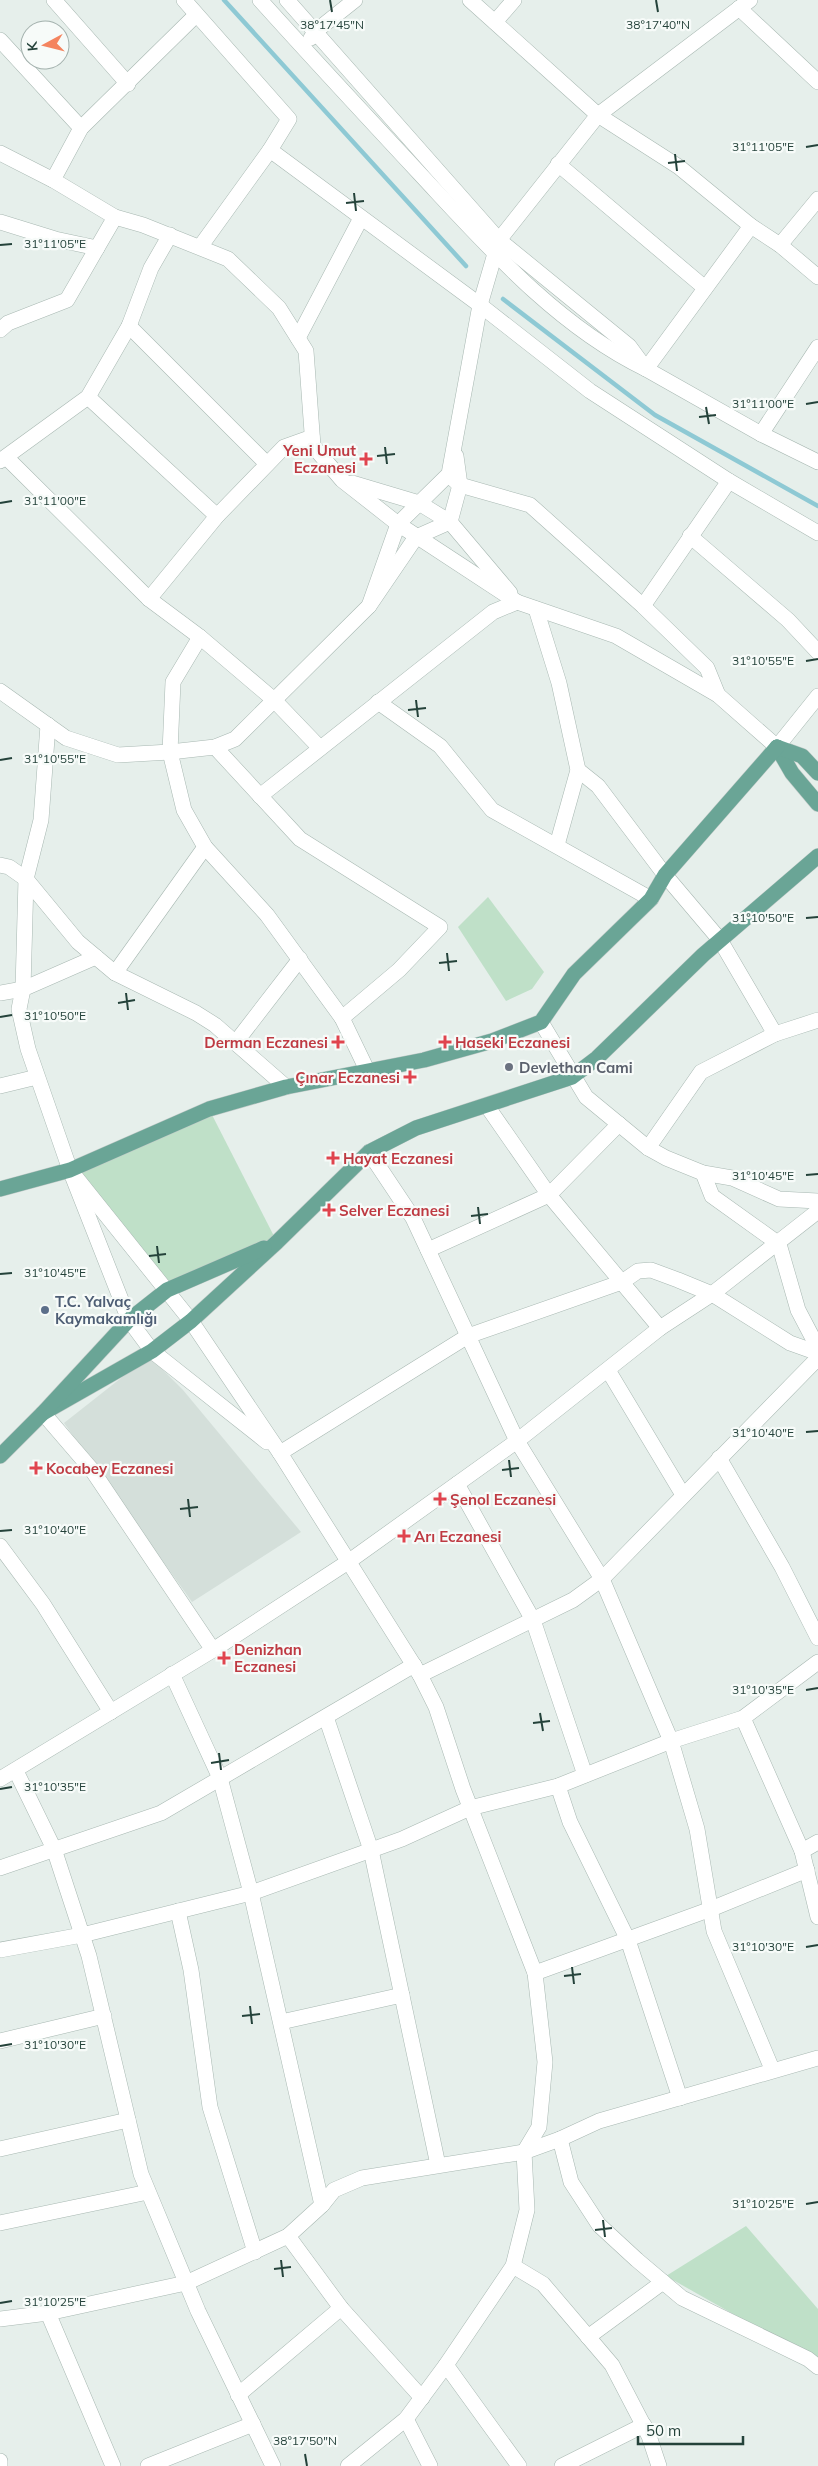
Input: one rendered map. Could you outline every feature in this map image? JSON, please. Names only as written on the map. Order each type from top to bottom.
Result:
[{"type":"main road","points":[[777,747],[802,756],[818,773]]},
{"type":"main road","points":[[777,747],[792,773],[818,804]]},
{"type":"main road","points":[[0,1189],[70,1170],[209,1108],[286,1088],[368,1072],[492,1042],[541,1022],[574,974],[651,899],[666,875],[777,747]]},
{"type":"main road","points":[[43,1414],[152,1351],[191,1321],[277,1242],[369,1152],[416,1128],[487,1106],[572,1076],[597,1058],[720,940],[818,856]]},
{"type":"main road","points":[[0,1456],[43,1414],[128,1320],[167,1290],[277,1242]]},
{"type":"street","points":[[54,0],[128,84]]},
{"type":"street","points":[[184,0],[289,119],[270,150],[200,248]]},
{"type":"street","points":[[260,0],[303,48],[497,246],[557,312],[615,354],[646,369],[760,434],[818,462]]},
{"type":"street","points":[[287,0],[316,31],[497,246]]},
{"type":"street","points":[[303,48],[316,31],[355,0]]},
{"type":"street","points":[[470,0],[598,115],[679,167],[750,226],[780,245],[818,277]]},
{"type":"street","points":[[495,22],[514,0]]},
{"type":"street","points":[[450,522],[454,480],[454,440],[480,306],[497,246],[558,164],[598,115],[744,4],[818,82]]},
{"type":"street","points":[[53,180],[81,128],[128,84],[196,15]]},
{"type":"street","points":[[0,40],[81,128]]},
{"type":"street","points":[[270,150],[480,306],[590,391],[729,481],[818,533]]},
{"type":"street","points":[[0,153],[53,180],[115,217],[170,235],[228,259],[279,308],[306,351],[314,446],[342,480],[416,537],[517,602],[616,636],[718,695],[777,747],[818,696]]},
{"type":"street","points":[[558,164],[705,288]]},
{"type":"street","points":[[780,245],[818,199]]},
{"type":"street","points":[[3,322],[67,300],[115,217]]},
{"type":"street","points":[[298,338],[361,218]]},
{"type":"street","points":[[0,222],[55,239],[97,248]]},
{"type":"street","points":[[646,369],[750,226]]},
{"type":"street","points":[[170,235],[151,268],[129,326],[88,397],[3,459],[149,599],[200,637],[273,699],[320,748]]},
{"type":"street","points":[[129,326],[267,464]]},
{"type":"street","points":[[760,434],[818,347]]},
{"type":"street","points":[[88,397],[218,516]]},
{"type":"street","points":[[149,599],[218,516],[284,447],[312,437]]},
{"type":"street","points":[[342,480],[419,503],[450,522],[517,602]]},
{"type":"street","points":[[369,606],[398,524],[419,503],[454,480]]},
{"type":"street","points":[[454,480],[530,505],[643,606],[707,668],[718,695]]},
{"type":"street","points":[[643,606],[729,481]]},
{"type":"street","points":[[0,691],[66,738],[118,755],[215,747],[235,739],[273,699],[369,606],[416,537],[450,522]]},
{"type":"street","points":[[690,536],[788,620],[818,652]]},
{"type":"street","points":[[260,796],[493,612],[517,602]]},
{"type":"street","points":[[536,609],[559,683],[578,770],[557,845]]},
{"type":"street","points":[[200,637],[173,682],[170,752],[184,810],[205,847],[267,914],[342,1018],[368,1072]]},
{"type":"street","points":[[378,702],[440,746],[492,810],[651,899]]},
{"type":"street","points":[[48,725],[40,820],[26,879],[23,989],[19,1009],[28,1049],[70,1170],[128,1320],[152,1351],[280,1452]]},
{"type":"street","points":[[215,747],[300,839],[440,927],[398,970],[342,1018]]},
{"type":"street","points":[[578,770],[598,786],[666,875],[720,940],[774,1034]]},
{"type":"street","points":[[115,973],[205,847]]},
{"type":"street","points":[[0,865],[9,867],[26,879],[78,942],[115,973],[196,1013],[236,1042],[286,1088]]},
{"type":"street","points":[[0,993],[23,989],[96,957]]},
{"type":"street","points":[[236,1042],[300,959]]},
{"type":"street","points":[[648,1148],[701,1072],[774,1034],[818,1020]]},
{"type":"street","points":[[541,1022],[586,1097],[648,1148],[666,1158],[703,1172],[732,1178],[780,1199],[818,1201]]},
{"type":"street","points":[[0,1086],[37,1077]]},
{"type":"street","points":[[487,1106],[549,1195],[660,1328]]},
{"type":"street","points":[[428,1250],[549,1195],[618,1124]]},
{"type":"street","points":[[369,1152],[413,1218],[518,1442],[602,1578],[670,1741],[697,1829],[714,1931],[772,2069]]},
{"type":"street","points":[[70,1170],[191,1321],[280,1452],[417,1670],[436,1707],[470,1808],[535,1973],[545,2062],[539,2127],[524,2152],[527,2210],[513,2266],[446,2365],[406,2419],[348,2466]]},
{"type":"street","points":[[703,1172],[712,1196],[779,1244],[798,1310],[818,1348]]},
{"type":"street","points":[[0,1779],[213,1650],[348,1562],[518,1442],[660,1328],[712,1294],[779,1244],[818,1211]]},
{"type":"street","points":[[280,1452],[468,1336],[622,1282],[638,1271],[650,1270],[712,1294],[790,1343],[818,1353]]},
{"type":"street","points":[[0,1868],[162,1813],[326,1717],[417,1670],[573,1600],[602,1578],[818,1358]]},
{"type":"street","points":[[608,1370],[683,1495]]},
{"type":"street","points":[[43,1414],[92,1470],[213,1650]]},
{"type":"street","points":[[719,1458],[782,1568],[818,1638]]},
{"type":"street","points":[[457,1484],[532,1620],[585,1775]]},
{"type":"street","points":[[0,1546],[43,1604],[111,1712]]},
{"type":"street","points":[[0,1950],[82,1934],[252,1893],[371,1850],[470,1808],[558,1786],[670,1741],[743,1718],[818,1662]]},
{"type":"street","points":[[172,1674],[220,1778],[252,1893],[322,2205]]},
{"type":"street","points":[[326,1717],[371,1850],[438,2166]]},
{"type":"street","points":[[743,1718],[802,1851],[818,1917]]},
{"type":"street","points":[[16,1771],[54,1849],[82,1934],[104,2016],[141,2174],[186,2283],[272,2466]]},
{"type":"street","points":[[558,1786],[570,1822],[628,1940],[680,2098]]},
{"type":"street","points":[[802,1851],[818,1842]]},
{"type":"street","points":[[535,1973],[711,1909],[806,1870]]},
{"type":"street","points":[[178,1911],[191,1970],[210,2108],[255,2252]]},
{"type":"street","points":[[280,2022],[402,1995]]},
{"type":"street","points":[[0,2041],[104,2016]]},
{"type":"street","points":[[0,2319],[48,2313],[186,2283],[288,2236],[322,2205],[334,2190],[362,2178],[524,2152],[560,2139],[599,2121],[772,2069],[817,2061]]},
{"type":"street","points":[[0,2149],[128,2120]]},
{"type":"street","points":[[560,2139],[571,2182],[599,2225],[663,2282],[682,2298],[808,2359],[818,2367]]},
{"type":"street","points":[[0,2224],[148,2192]]},
{"type":"street","points":[[288,2236],[342,2308],[422,2398]]},
{"type":"street","points":[[513,2266],[543,2284],[612,2365],[644,2425],[660,2466]]},
{"type":"street","points":[[588,2337],[663,2282]]},
{"type":"street","points":[[238,2395],[342,2308]]},
{"type":"street","points":[[48,2313],[113,2466]]},
{"type":"street","points":[[446,2365],[519,2466]]},
{"type":"street","points":[[406,2419],[430,2466]]},
{"type":"street","points":[[148,2466],[253,2424]]},
{"type":"street","points":[[562,2466],[644,2425]]},
{"type":"street","points":[[0,2461],[0,2466]]},
{"type":"shaded area","points":[[149,1356],[183,1390],[301,1532],[192,1602],[64,1423]]},
{"type":"green space","points":[[488,897],[544,972],[532,989],[506,1001],[458,927]]},
{"type":"green space","points":[[209,1109],[277,1242],[167,1290],[70,1170]]},
{"type":"green space","points":[[746,2226],[818,2309],[818,2362],[666,2276]]},
{"type":"waterway","points":[[224,0],[466,266]]},
{"type":"waterway","points":[[503,299],[655,415],[818,506]]},
{"type":"place","name":"Yeni Umut Eczanesi","points":[[366,459]]},
{"type":"place","name":"Derman Eczanesi","points":[[338,1042]]},
{"type":"place","name":"Haseki Eczanesi","points":[[445,1042]]},
{"type":"place","name":"Devlethan Cami","points":[[509,1067]]},
{"type":"place","name":"Çınar Eczanesi","points":[[410,1077]]},
{"type":"place","name":"Hayat Eczanesi","points":[[333,1158]]},
{"type":"place","name":"Selver Eczanesi","points":[[329,1210]]},
{"type":"place","name":"T.C. Yalvaç Kaymakamlığı","points":[[45,1310]]},
{"type":"place","name":"Kocabey Eczanesi","points":[[36,1468]]},
{"type":"place","name":"Şenol Eczanesi","points":[[440,1499]]},
{"type":"place","name":"Arı Eczanesi","points":[[404,1536]]},
{"type":"place","name":"Denizhan Eczanesi","points":[[224,1658]]}]
